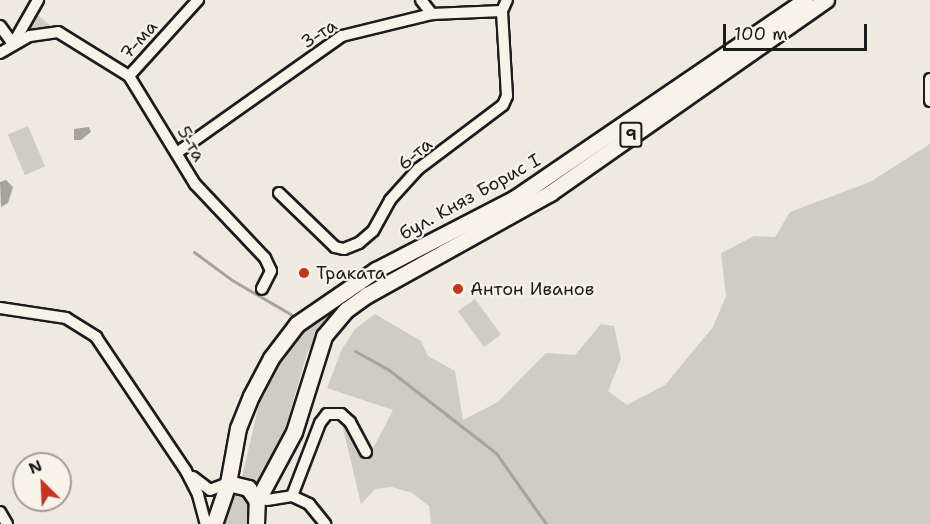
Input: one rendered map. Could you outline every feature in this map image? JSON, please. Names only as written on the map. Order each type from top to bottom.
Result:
[{"type":"highway","name":"бул. Княз Борис I","points":[[228,483],[238,428],[251,396],[271,358],[297,324],[376,270],[515,198],[805,0]]},
{"type":"highway","name":"бул. Княз Борис I","points":[[263,496],[294,432],[324,336],[346,310],[367,295],[550,194],[826,0]]},
{"type":"highway","points":[[228,483],[248,488],[263,496]]},
{"type":"highway","name":"9","points":[[206,524],[212,504],[228,483]]},
{"type":"highway","name":"9","points":[[214,524],[228,483]]},
{"type":"highway","name":"9","points":[[256,524],[263,496]]},
{"type":"highway","name":"9","points":[[263,496],[267,524]]},
{"type":"street","points":[[0,53],[13,44],[38,0]]},
{"type":"street","name":"7-ма","points":[[129,76],[198,0]]},
{"type":"street","points":[[421,0],[432,14]]},
{"type":"street","name":"6-та","points":[[279,193],[335,247],[344,249],[359,243],[418,169],[503,105],[507,96],[502,11],[507,0]]},
{"type":"street","name":"3-та","points":[[178,152],[342,36],[432,14],[502,11]]},
{"type":"street","points":[[0,26],[13,44]]},
{"type":"street","name":"5-та","points":[[13,44],[41,32],[58,32],[129,76],[178,152],[195,184],[265,258],[271,271],[262,289]]},
{"type":"street","points":[[930,79],[930,101]]},
{"type":"street","points":[[0,308],[66,318],[87,329],[186,471],[198,495],[206,524]]},
{"type":"street","points":[[292,496],[320,423],[327,414],[340,414],[350,422],[366,452]]},
{"type":"street","points":[[186,471],[210,490],[228,483]]},
{"type":"street","points":[[263,496],[292,496],[309,504],[325,524]]},
{"type":"street","points":[[0,512],[7,524]]},
{"type":"shaded area","points":[[33,11],[58,32],[13,44]]},
{"type":"shaded area","points":[[28,126],[45,167],[25,175],[8,135]]},
{"type":"shaded area","points":[[89,127],[91,132],[81,140],[74,140],[74,129]]},
{"type":"shaded area","points":[[930,144],[930,524],[431,524],[429,506],[412,493],[392,487],[375,489],[361,504],[342,424],[370,454],[393,410],[327,388],[342,349],[355,329],[375,314],[421,341],[428,356],[455,371],[463,420],[498,402],[546,353],[575,355],[601,324],[614,326],[621,359],[608,391],[627,405],[665,385],[713,327],[726,296],[721,253],[754,236],[775,237],[790,212],[870,182]]},
{"type":"shaded area","points":[[6,180],[13,187],[8,203],[1,207],[0,182]]},
{"type":"shaded area","points":[[475,299],[501,335],[484,347],[458,311]]},
{"type":"shaded area","points":[[339,303],[307,353],[284,433],[259,486],[242,477],[260,400],[289,345],[308,324]]},
{"type":"shaded area","points":[[235,490],[250,499],[252,524],[218,524]]},
{"type":"waterway","points":[[194,252],[232,280],[292,315]]},
{"type":"waterway","points":[[355,351],[389,370],[496,453],[546,524]]},
{"type":"place","name":"Траката","points":[[304,273]]},
{"type":"place","name":"Антон Иванов","points":[[458,289]]}]
